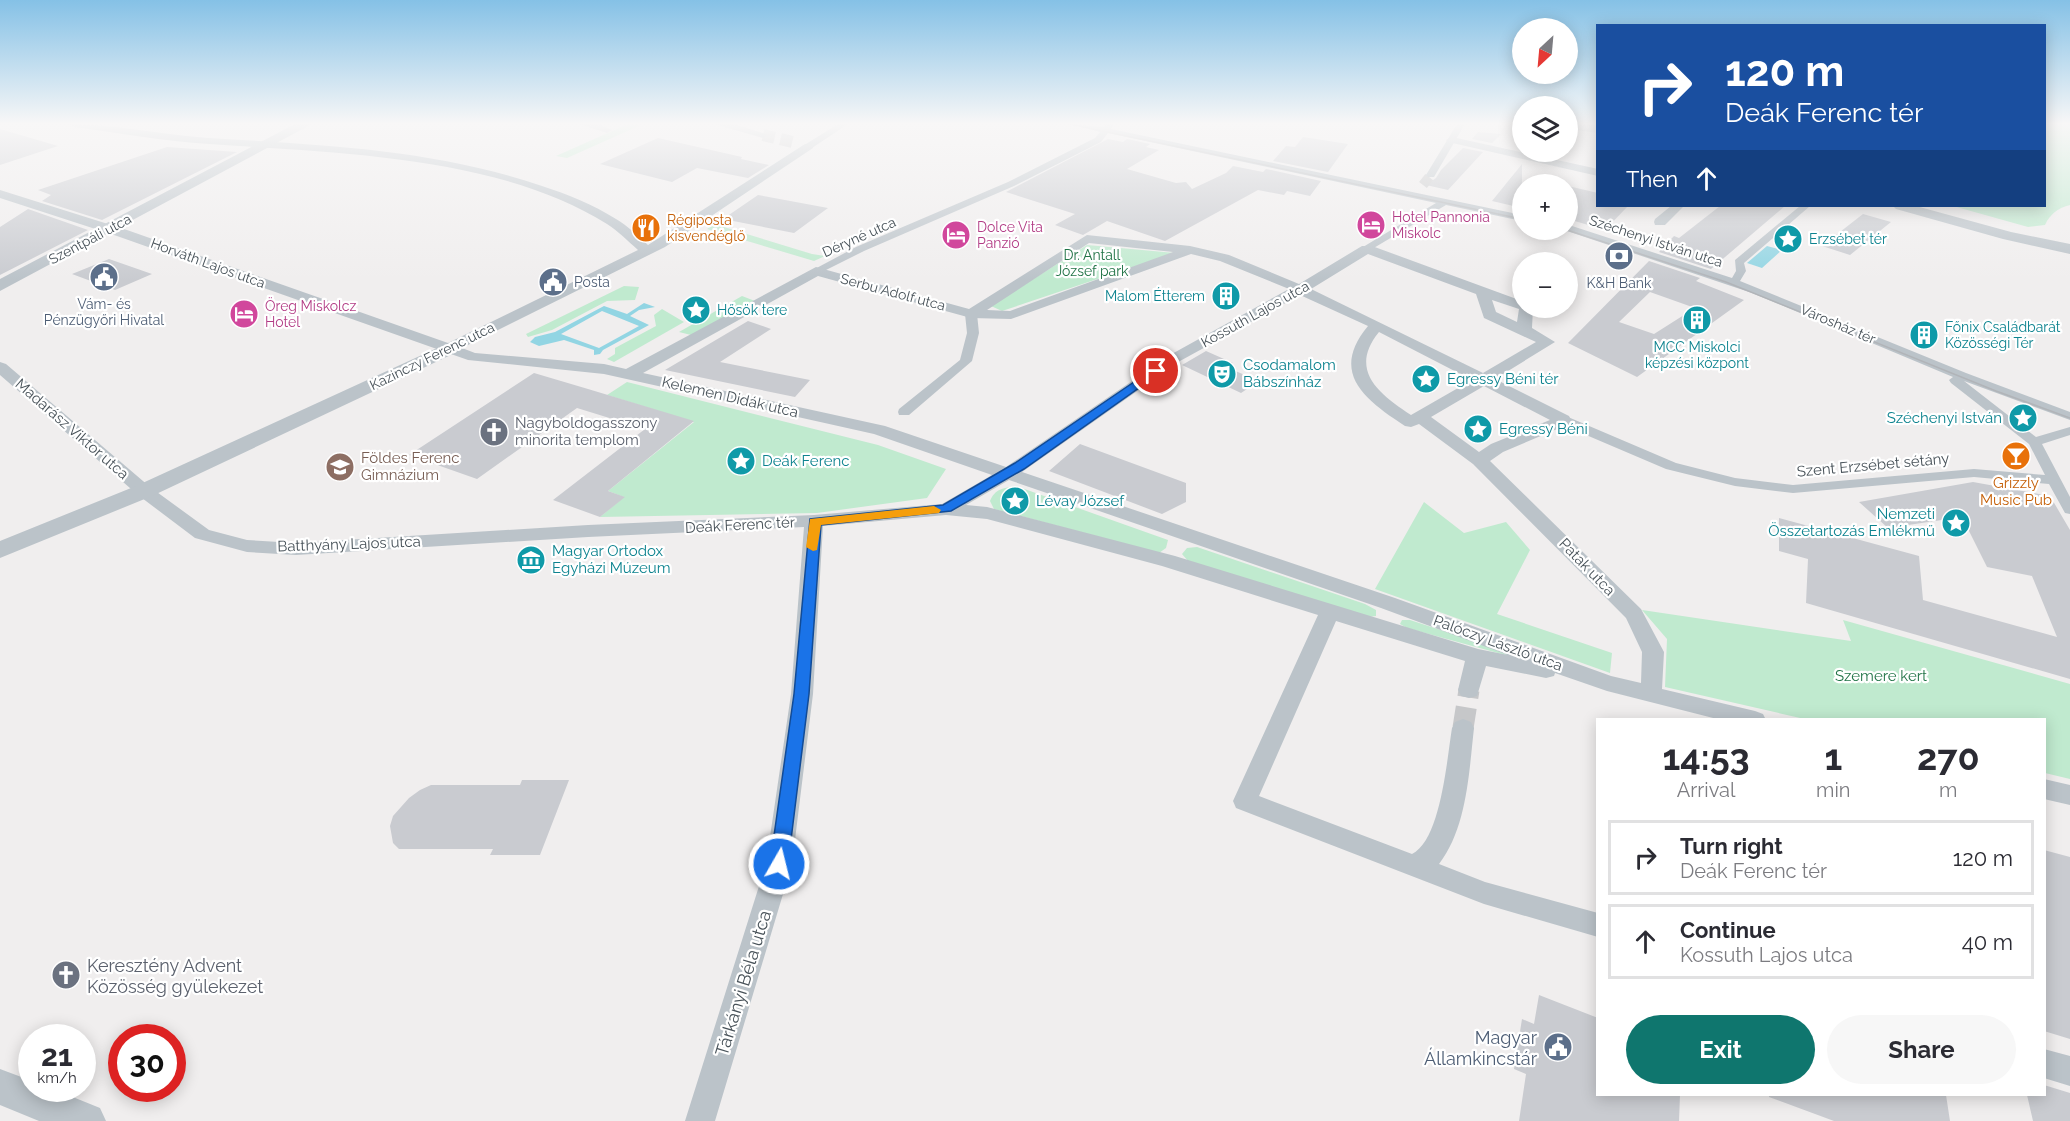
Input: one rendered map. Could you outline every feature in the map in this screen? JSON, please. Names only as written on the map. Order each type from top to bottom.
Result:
[{"type":"street","name":"Szentpáli utca","points":[[0,286],[116,231],[212,176]]},
{"type":"street","points":[[498,176],[560,197],[605,217],[647,250]]},
{"type":"street","name":"Kazinczy Ferenc utca","points":[[0,550],[144,491],[448,350],[647,250],[762,176]]},
{"type":"street","name":"Déryné utca","points":[[816,271],[860,249],[1026,176]]},
{"type":"street","points":[[1333,176],[1512,216]]},
{"type":"street","points":[[1416,194],[1423,185]]},
{"type":"street","name":"Horváth Lajos utca","points":[[0,194],[116,231],[448,350]]},
{"type":"street","name":"Kossuth Lajos utca","points":[[946,509],[1006,474],[1175,358],[1300,289],[1445,201]]},
{"type":"street","points":[[1660,222],[1677,207]]},
{"type":"street","points":[[1734,283],[1741,271],[1739,262],[1804,207]]},
{"type":"street","points":[[1905,207],[2009,236],[2070,249]]},
{"type":"street","name":"Széchenyi István utca","points":[[1578,231],[1672,260],[1734,283]]},
{"type":"street","points":[[970,314],[1087,239],[1190,250],[1224,258],[1300,289],[1377,325],[1563,420]]},
{"type":"street","points":[[1367,249],[1512,302]]},
{"type":"street","points":[[970,314],[1011,315],[1190,250]]},
{"type":"street","points":[[629,374],[816,271]]},
{"type":"street","name":"Serbu Adolf utca","points":[[816,271],[970,314]]},
{"type":"street","name":"Városház tér","points":[[1734,283],[2011,397],[2070,416]]},
{"type":"street","points":[[1420,417],[1547,342],[1489,315],[1482,291]]},
{"type":"street","points":[[904,412],[966,361],[973,333],[970,314]]},
{"type":"street","points":[[1524,318],[1524,330]]},
{"type":"street","name":"Patak utca","points":[[1377,325],[1362,345],[1359,354],[1358,364],[1363,385],[1390,409],[1411,422],[1420,417],[1479,460],[1634,614],[1653,652],[1651,695]]},
{"type":"street","name":"Kelemen Didák utca","points":[[448,350],[473,357],[604,369],[629,374],[879,430],[1006,474]]},
{"type":"street","name":"Madarász Viktor utca","points":[[0,367],[144,491]]},
{"type":"street","name":"Városház tér","points":[[1940,368],[2034,442],[2070,510]]},
{"type":"street","points":[[1479,460],[1497,448],[1563,420]]},
{"type":"street","name":"Szent Erzsébet sétány","points":[[1563,420],[1671,466],[1735,482],[1793,489],[1974,473],[2054,480]]},
{"type":"street","points":[[2034,442],[2070,431]]},
{"type":"street","name":"Palóczy László utca","points":[[1006,474],[1388,603],[1607,683]]},
{"type":"street","name":"Batthyány Lajos utca","points":[[144,491],[202,534],[247,546],[296,549],[533,534]]},
{"type":"street","name":"Palóczy László utca","points":[[946,509],[987,513],[1168,561],[1477,657],[1607,683],[1747,718]]},
{"type":"street","name":"Deák Ferenc tér","points":[[533,534],[814,522],[946,509]]},
{"type":"street","name":"Tárkányi Béla utca","points":[[700,1121],[779,864],[802,694],[814,522]]},
{"type":"street","points":[[1168,561],[1186,534]]},
{"type":"street","points":[[1382,627],[1388,603]]},
{"type":"street","points":[[1330,611],[1245,801],[1484,892],[1596,924]]},
{"type":"street","points":[[1469,690],[1477,657]]},
{"type":"street","points":[[1414,865],[1432,855],[1441,838],[1455,784],[1463,728]]},
{"type":"street","points":[[2046,789],[2070,795]]},
{"type":"street","points":[[2046,1064],[2070,1071]]},
{"type":"street","points":[[0,1087],[87,1121]]},
{"type":"green space","points":[[2046,176],[2070,176],[2070,205],[2055,212],[2045,225],[2028,227],[1957,207],[2046,207]]},
{"type":"green space","points":[[714,224],[825,256],[814,261],[707,229]]},
{"type":"green space","name":"Dr. Antall József park","points":[[1087,245],[1175,253],[1002,311],[991,306]]},
{"type":"green space","points":[[624,286],[639,287],[635,300],[607,301],[552,330],[528,337],[526,334]]},
{"type":"green space","points":[[742,296],[755,301],[691,335],[679,332]]},
{"type":"green space","points":[[662,309],[684,322],[614,362],[607,359],[615,354],[615,348],[656,326],[654,315]]},
{"type":"green space","points":[[627,382],[878,445],[946,469],[927,498],[817,513],[600,517],[624,497],[608,491],[694,422],[607,395]]},
{"type":"green space","points":[[1016,486],[1168,540],[1166,548],[1159,553],[994,509],[990,501],[994,494],[1003,488]]},
{"type":"green space","points":[[1424,502],[1464,533],[1506,522],[1530,550],[1497,614],[1612,653],[1610,673],[1375,589]]},
{"type":"green space","points":[[1197,547],[1365,604],[1376,610],[1376,616],[1368,617],[1188,561],[1182,554],[1187,548]]},
{"type":"green space","name":"Szemere kert","points":[[1642,610],[1851,641],[1843,620],[2070,684],[2070,779],[2046,773],[2046,718],[1800,718],[1665,687],[1667,639]]},
{"type":"green space","points":[[1402,620],[1410,620],[1535,661],[1531,662],[1407,628],[1400,624]]},
{"type":"water","points":[[1767,246],[1782,250],[1762,268],[1747,263]]},
{"type":"water","points":[[644,303],[655,307],[639,310],[630,316],[649,325],[603,350],[600,354],[594,355],[594,350],[564,340],[539,346],[530,342],[535,337],[555,332],[604,306],[627,314]],"holes":[[[602,311],[639,326],[599,348],[561,334]]]},
{"type":"building","points":[[79,176],[189,176],[102,220],[42,201],[51,195],[38,190]]},
{"type":"building","points":[[649,176],[682,176],[672,182]]},
{"type":"building","points":[[1036,176],[1153,176],[1176,183],[1186,182],[1192,189],[1219,176],[1300,176],[1321,181],[1310,196],[1287,191],[1284,195],[1258,190],[1165,241],[1107,221],[1083,235],[1055,225],[1075,214],[1006,192]]},
{"type":"building","points":[[1461,176],[1448,190],[1426,185],[1436,178]]},
{"type":"building","points":[[1512,176],[1512,206],[1492,201]]},
{"type":"building","points":[[1578,188],[1596,193],[1596,207],[1627,207],[1605,230],[1578,222]]},
{"type":"building","points":[[758,195],[828,208],[794,233],[723,219]]},
{"type":"building","points":[[1719,207],[1784,207],[1711,269],[1659,252],[1674,236],[1679,238]]},
{"type":"building","points":[[28,209],[88,230],[0,275],[0,227]]},
{"type":"building","points":[[1863,214],[1891,222],[1850,255],[1822,246]]},
{"type":"building","name":"Vám- és Pénzügyőri Hivatal","points":[[109,259],[152,274],[115,290],[72,274]]},
{"type":"building","name":"MCC Miskolci képzési központ","points":[[1649,261],[1700,278],[1696,281],[1744,300],[1637,377],[1568,343]],"holes":[[[1650,292],[1695,308],[1654,334],[1619,322]]]},
{"type":"building","points":[[748,321],[771,329],[720,362],[810,380],[795,397],[665,370]]},
{"type":"building","name":"Csodamalom Bábszínház","points":[[1206,351],[1233,363],[1226,367],[1259,381],[1241,393],[1182,365]]},
{"type":"building","points":[[534,373],[694,421],[608,491],[625,497],[600,517],[553,500],[645,429],[577,408],[477,479],[409,455]]},
{"type":"building","points":[[1080,444],[1186,483],[1186,502],[1162,514],[1049,471]]},
{"type":"building","points":[[1973,482],[2050,496],[2070,530],[2070,679],[1806,603],[1808,559],[1779,551],[1779,518],[1919,556],[1923,600],[2057,637],[2032,576],[1987,567],[1962,517],[1888,528],[1859,502]]},
{"type":"building","points":[[522,780],[569,780],[540,855],[490,855],[493,849],[399,849],[393,843],[390,826],[393,816],[409,798],[420,790],[431,785],[520,785]]},
{"type":"building","points":[[2046,851],[2070,857],[2070,1039],[2046,1032]]},
{"type":"building","name":"Magyar Államkincstár","points":[[1539,995],[1596,1017],[1596,1096],[1680,1096],[1679,1121],[1519,1121],[1526,1074],[1514,1069],[1522,1019],[1534,1024]]},
{"type":"building","points":[[2046,1086],[2070,1093],[2070,1121],[2033,1121],[2027,1096],[2046,1096]]},
{"type":"building","points":[[1946,1096],[1950,1121],[1834,1121],[1769,1097]]},
{"type":"tunnel","points":[[1423,185],[1430,176]]},
{"type":"tunnel","points":[[1463,728],[1469,690]]},
{"type":"tram line","points":[[1318,176],[1512,217]]},
{"type":"tram line","points":[[1578,234],[1726,282],[1996,391],[2070,418]]},
{"type":"slow traffic","points":[[813,547],[814,522],[934,510]]},
{"type":"place","name":"Hotel Pannonia Miskolc","points":[[1371,225]]},
{"type":"place","name":"Régiposta kisvendéglő","points":[[646,228]]},
{"type":"place","name":"Dolce Vita Panzió","points":[[956,235]]},
{"type":"place","name":"Erzsébet tér","points":[[1788,239]]},
{"type":"place","name":"K&H Bank","points":[[1619,256]]},
{"type":"place","name":"Vám- és Pénzügyőri Hivatal","points":[[104,277]]},
{"type":"place","name":"Posta","points":[[553,282]]},
{"type":"place","name":"Malom Étterem","points":[[1226,296]]},
{"type":"place","name":"Hősök tere","points":[[696,310]]},
{"type":"place","name":"Öreg Miskolcz Hotel","points":[[244,314]]},
{"type":"place","name":"MCC Miskolci képzési központ","points":[[1697,320]]},
{"type":"place","name":"Főnix Családbarát Közösségi Tér","points":[[1924,335]]},
{"type":"place","name":"Csodamalom Bábszínház","points":[[1222,374]]},
{"type":"place","name":"Egressy Béni tér","points":[[1426,379]]},
{"type":"place","name":"Széchenyi István","points":[[2023,418]]},
{"type":"place","name":"Egressy Béni","points":[[1478,429]]},
{"type":"place","name":"Nagyboldogasszony minorita templom","points":[[494,432]]},
{"type":"place","name":"Grizzly Music Pub","points":[[2016,456]]},
{"type":"place","name":"Deák Ferenc","points":[[741,461]]},
{"type":"place","name":"Földes Ferenc Gimnázium","points":[[340,467]]},
{"type":"place","name":"Lévay József","points":[[1015,501]]},
{"type":"place","name":"Nemzeti Összetartozás Emlékmű","points":[[1956,523]]},
{"type":"place","name":"Magyar Ortodox Egyházi Múzeum","points":[[531,560]]},
{"type":"place","name":"Keresztény Advent Közösség gyülekezet","points":[[66,975]]},
{"type":"place","name":"Magyar Államkincstár","points":[[1558,1047]]},
{"type":"route","points":[[779,864],[802,694],[814,522],[946,509],[1020,466],[1156,371]]}]
